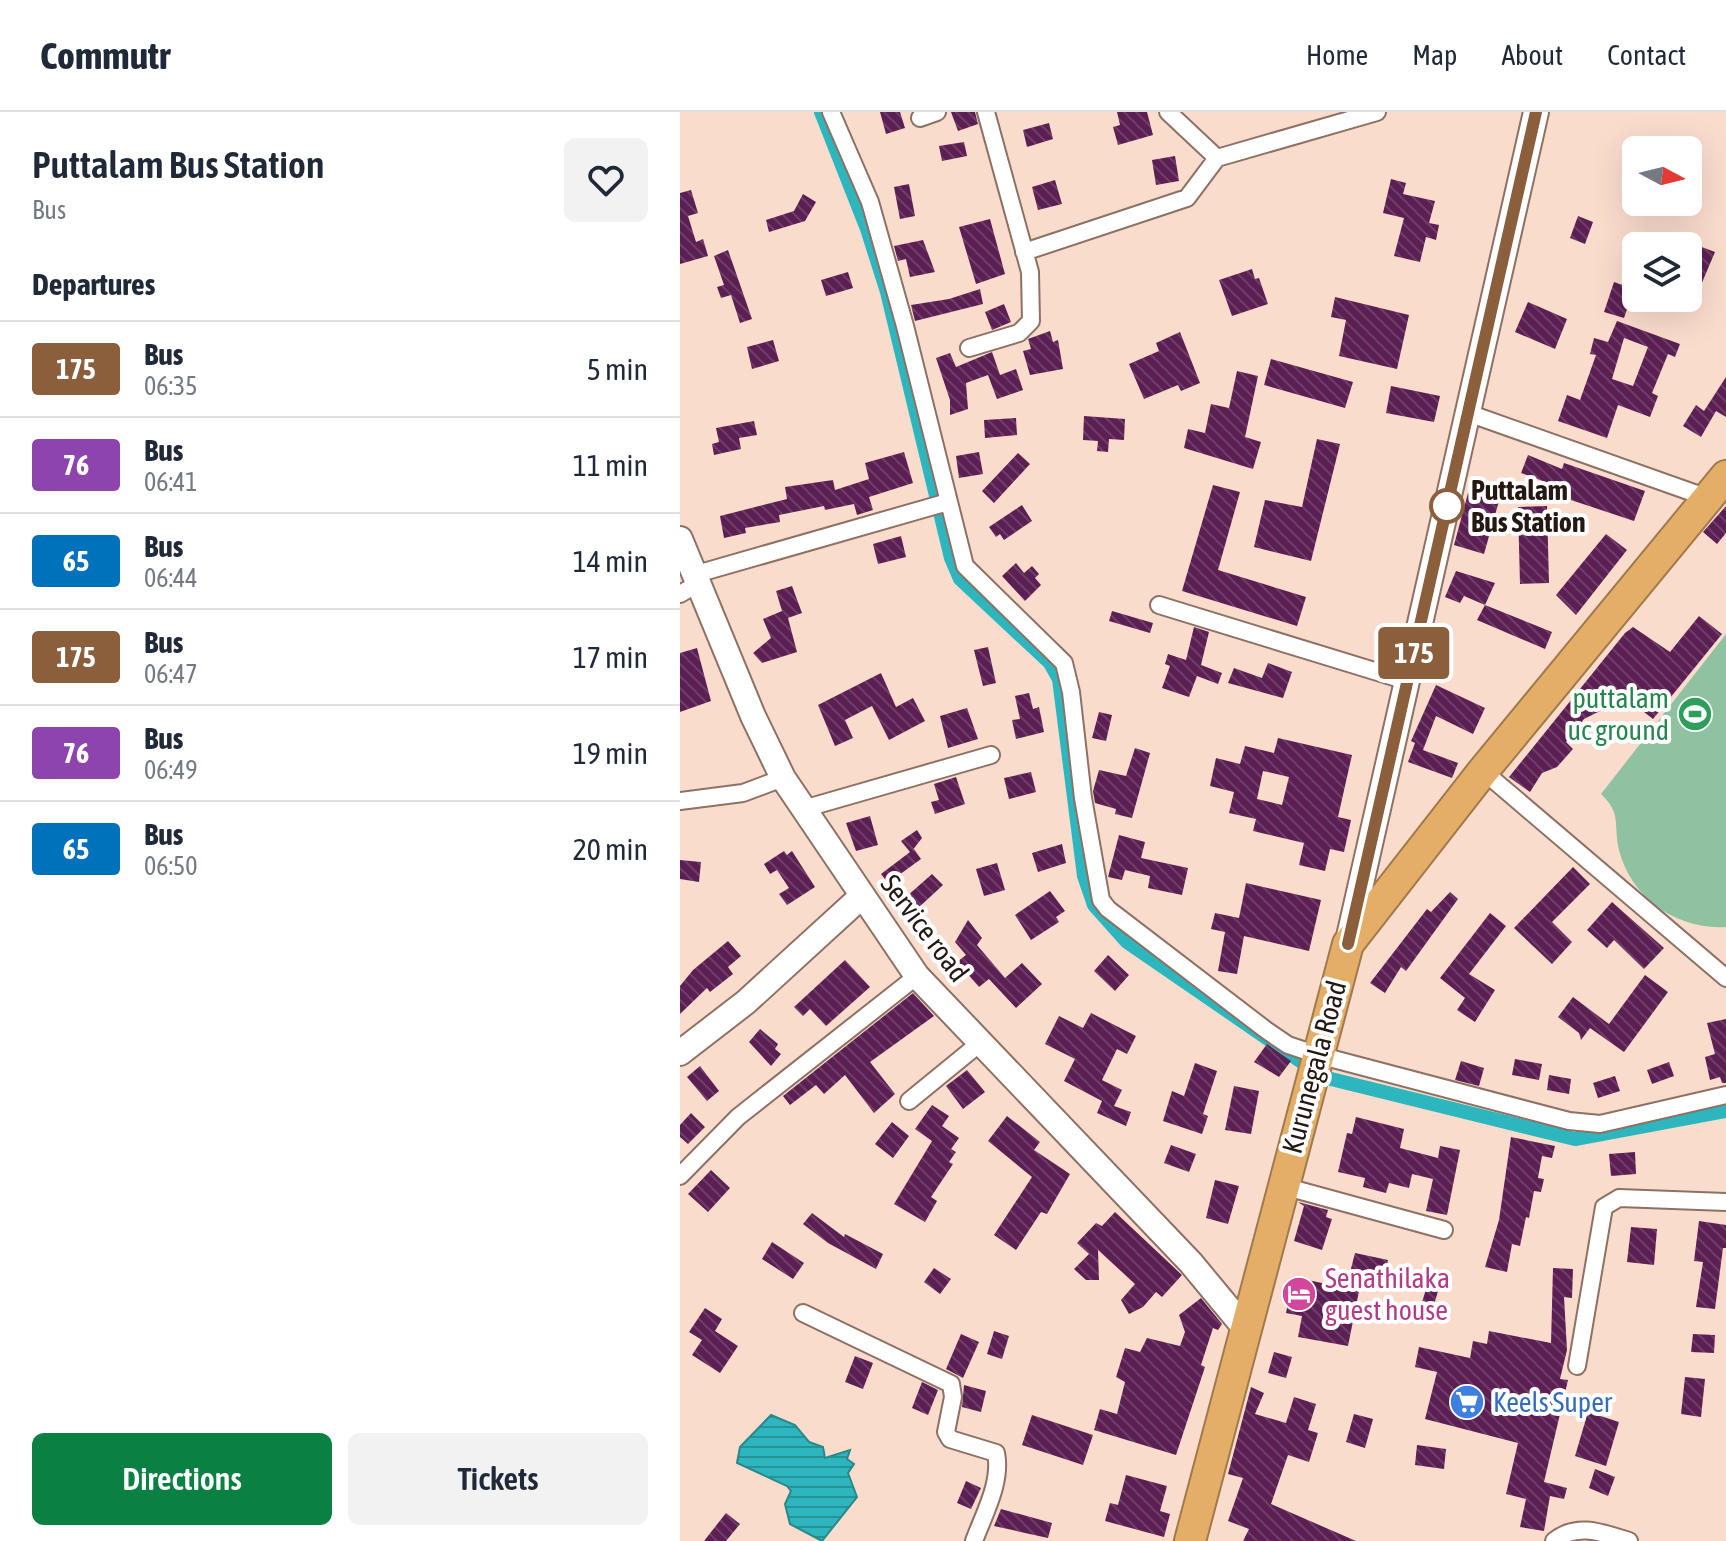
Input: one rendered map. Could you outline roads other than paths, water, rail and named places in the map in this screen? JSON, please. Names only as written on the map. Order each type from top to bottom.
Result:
[{"type":"highway","name":"Kurunegala Road","points":[[1190,1541],[1244,1327],[1348,944],[1483,771],[1717,487]]},
{"type":"street","points":[[831,112],[870,202],[905,326],[965,566],[1064,663],[1071,692],[1083,798],[1101,900],[1119,919],[1266,1030],[1288,1045],[1318,1055],[1569,1121],[1600,1124],[1726,1095]]},
{"type":"street","points":[[920,118],[937,112]]},
{"type":"street","points":[[969,348],[1019,333],[1031,321],[1030,272],[986,112]]},
{"type":"street","points":[[1168,112],[1217,158]]},
{"type":"street","points":[[1024,252],[1187,198],[1217,158],[1377,112]]},
{"type":"street","points":[[1348,944],[1536,112]]},
{"type":"street","points":[[1468,413],[1717,487]]},
{"type":"street","points":[[690,584],[947,502]]},
{"type":"street","name":"Service road","points":[[680,539],[690,584],[783,778],[917,976],[1191,1263],[1244,1327]]},
{"type":"street","points":[[1159,605],[1407,681]]},
{"type":"street","points":[[803,809],[991,755]]},
{"type":"street","points":[[1483,771],[1726,978]]},
{"type":"street","points":[[680,801],[743,793],[783,778]]},
{"type":"street","points":[[680,1053],[746,1002],[862,896]]},
{"type":"street","points":[[680,1176],[738,1117],[917,976]]},
{"type":"street","points":[[909,1101],[980,1043]]},
{"type":"street","points":[[1283,1186],[1444,1230]]},
{"type":"street","points":[[1577,1366],[1604,1207],[1619,1198],[1726,1202]]},
{"type":"street","points":[[803,1313],[951,1384],[953,1397],[946,1432],[950,1439],[996,1453],[997,1458],[997,1475],[976,1541]]},
{"type":"street","points":[[1554,1541],[1566,1532],[1591,1530],[1629,1541]]},
{"type":"water","points":[[771,1415],[795,1425],[809,1442],[823,1447],[825,1458],[850,1450],[847,1459],[854,1464],[848,1473],[857,1497],[822,1541],[790,1524],[785,1504],[791,1491],[787,1486],[737,1463],[740,1447]]},
{"type":"waterway","points":[[821,112],[867,229],[887,292],[951,558],[960,579],[1050,663],[1059,679],[1084,876],[1094,905],[1127,942],[1306,1065]]},
{"type":"waterway","points":[[1327,1078],[1575,1139],[1726,1111]]},
{"type":"place","name":"Puttalam Bus Station","points":[[1447,506]]},
{"type":"place","name":"puttalam uc ground","points":[[1695,714]]},
{"type":"place","name":"Senathilaka guest house","points":[[1299,1294]]},
{"type":"place","name":"Keels Super","points":[[1467,1402]]}]
